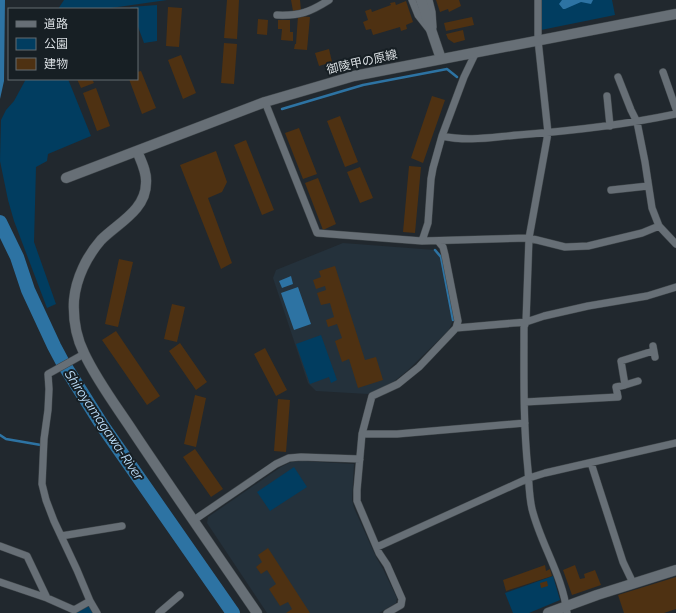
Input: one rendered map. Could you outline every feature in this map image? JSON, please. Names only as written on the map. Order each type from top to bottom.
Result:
[{"type":"street","points":[[277,15],[308,12],[329,0]]},
{"type":"street","points":[[412,0],[418,15],[434,36]]},
{"type":"street","points":[[421,0],[441,59]]},
{"type":"street","points":[[429,0],[432,12],[434,36]]},
{"type":"street","points":[[538,0],[538,40],[548,133],[529,238],[526,322],[524,327],[525,423],[532,508],[536,524],[554,564],[567,609]]},
{"type":"street","name":"御陵甲の原線","points":[[66,178],[264,102],[354,76],[676,14]]},
{"type":"street","points":[[422,241],[428,223],[433,168],[442,136],[464,76],[476,52]]},
{"type":"street","points":[[663,72],[676,109]]},
{"type":"street","points":[[618,77],[637,122],[652,208],[659,226],[676,244]]},
{"type":"street","points":[[607,96],[610,126]]},
{"type":"street","points":[[264,102],[316,233],[422,241],[529,238],[565,246],[579,247],[642,233],[659,226]]},
{"type":"street","points":[[442,136],[458,140],[548,133],[637,122],[676,114]]},
{"type":"street","points":[[137,151],[146,178],[145,192],[138,207],[102,240],[86,261],[77,284],[74,299],[77,333],[84,354],[95,373],[147,453],[257,613]]},
{"type":"street","points":[[611,190],[648,186]]},
{"type":"street","points":[[387,613],[401,605],[402,599],[387,565],[379,553],[357,501],[362,434],[372,396],[398,384],[419,367],[456,328],[458,321],[445,256],[443,247],[438,241]]},
{"type":"street","points":[[456,328],[526,322],[544,316],[588,306],[648,296],[676,287]]},
{"type":"street","points":[[625,385],[621,361],[654,351]]},
{"type":"street","points":[[84,354],[48,374],[48,410],[44,438],[42,484],[46,500],[61,536],[90,601],[97,613]]},
{"type":"street","points":[[525,402],[618,397],[616,387],[638,381]]},
{"type":"street","points":[[362,434],[397,434],[525,423]]},
{"type":"street","points":[[377,547],[529,478],[676,443]]},
{"type":"street","points":[[194,520],[276,464],[289,458],[360,459]]},
{"type":"street","points":[[592,463],[623,562],[633,583]]},
{"type":"street","points":[[61,536],[122,526]]},
{"type":"street","points":[[0,546],[27,556],[47,598]]},
{"type":"street","points":[[548,613],[567,609],[633,583],[676,570]]},
{"type":"street","points":[[0,582],[47,598],[74,610],[90,601]]},
{"type":"street","points":[[158,613],[180,595]]},
{"type":"shaded area","points":[[0,0],[5,0],[4,81],[0,99]]},
{"type":"shaded area","points":[[562,0],[593,0],[591,4],[581,2],[563,9],[559,4]]},
{"type":"shaded area","points":[[343,243],[435,250],[441,257],[453,320],[449,330],[407,371],[392,383],[368,394],[316,391],[308,383],[273,278],[276,270]]},
{"type":"shaded area","points":[[291,276],[293,284],[282,288],[279,281]]},
{"type":"shaded area","points":[[298,287],[311,324],[294,330],[281,293]]},
{"type":"shaded area","points":[[302,461],[354,464],[352,500],[354,508],[376,557],[397,598],[396,603],[379,613],[267,613],[207,523],[208,517],[281,467],[291,462]]},
{"type":"green space","points":[[64,0],[167,0],[111,8],[59,8]]},
{"type":"green space","points":[[541,0],[612,0],[615,15],[541,30]]},
{"type":"green space","points":[[157,5],[157,41],[144,43],[138,27],[138,8],[130,7]]},
{"type":"green space","points":[[25,80],[68,80],[91,136],[48,154],[47,161],[36,167],[34,242],[56,304],[47,308],[14,221],[0,161],[1,120],[6,110],[14,101]]},
{"type":"green space","points":[[321,335],[337,380],[331,383],[329,377],[310,384],[296,344]]},
{"type":"green space","points":[[294,467],[307,487],[270,511],[257,492]]},
{"type":"green space","points":[[553,576],[560,600],[529,613],[513,613],[505,593]]},
{"type":"green space","points":[[89,604],[94,613],[76,613],[76,612]]},
{"type":"building","points":[[227,0],[239,0],[237,39],[224,38]]},
{"type":"building","points":[[291,0],[300,0],[301,10],[293,11]]},
{"type":"building","points":[[436,0],[459,0],[461,6],[449,12],[448,9],[440,12]]},
{"type":"building","points":[[406,1],[413,22],[406,25],[407,29],[401,31],[400,27],[373,35],[371,29],[366,30],[363,22],[368,20],[365,11],[371,9],[372,12],[391,5],[390,3],[395,2],[396,5]]},
{"type":"building","points":[[168,7],[182,8],[179,47],[166,46]]},
{"type":"building","points":[[298,16],[310,17],[307,50],[294,49],[296,44]]},
{"type":"building","points":[[472,17],[474,25],[446,31],[444,23]]},
{"type":"building","points":[[258,19],[268,20],[267,35],[257,34]]},
{"type":"building","points":[[278,20],[290,20],[290,32],[293,32],[293,41],[281,40],[282,29],[278,29]]},
{"type":"building","points":[[463,30],[465,40],[454,43],[448,39],[446,34]]},
{"type":"building","points":[[224,43],[237,44],[234,84],[221,83]]},
{"type":"building","points":[[329,49],[332,62],[319,66],[315,53]]},
{"type":"building","points":[[181,55],[196,93],[183,99],[168,60]]},
{"type":"building","points":[[141,71],[156,108],[142,114],[129,80],[138,80],[138,72]]},
{"type":"building","points":[[77,80],[92,80],[94,83],[81,88]]},
{"type":"building","points":[[96,88],[110,126],[97,131],[83,93]]},
{"type":"building","points":[[432,96],[445,100],[423,163],[411,158]]},
{"type":"building","points":[[340,116],[358,162],[345,167],[327,121]]},
{"type":"building","points":[[299,128],[317,174],[303,179],[285,133]]},
{"type":"building","points":[[246,140],[274,210],[262,215],[234,145]]},
{"type":"building","points":[[216,151],[227,182],[222,192],[208,198],[232,263],[221,269],[180,165]]},
{"type":"building","points":[[409,166],[421,167],[415,233],[403,232]]},
{"type":"building","points":[[360,167],[373,198],[360,203],[347,172]]},
{"type":"building","points":[[318,178],[336,224],[323,230],[305,183]]},
{"type":"building","points":[[119,259],[133,262],[118,327],[105,324]]},
{"type":"building","points":[[335,266],[365,360],[376,357],[383,380],[358,388],[349,359],[342,362],[335,341],[342,338],[337,324],[328,327],[326,320],[334,317],[330,303],[321,305],[317,293],[326,290],[325,286],[316,289],[313,280],[321,277],[319,271]]},
{"type":"building","points":[[172,304],[185,307],[177,342],[164,339]]},
{"type":"building","points":[[116,331],[160,396],[147,405],[102,340]]},
{"type":"building","points":[[180,343],[207,382],[196,390],[169,351]]},
{"type":"building","points":[[265,348],[287,390],[276,396],[254,354]]},
{"type":"building","points":[[195,395],[206,398],[196,447],[184,444]]},
{"type":"building","points":[[278,399],[290,400],[286,452],[274,451]]},
{"type":"building","points":[[195,449],[223,489],[211,497],[183,457]]},
{"type":"building","points":[[268,548],[310,613],[286,613],[292,609],[288,602],[280,606],[269,589],[276,584],[267,570],[261,574],[256,567],[262,562],[258,555]]},
{"type":"building","points":[[545,565],[546,571],[550,569],[552,576],[506,591],[503,580]]},
{"type":"building","points":[[575,565],[580,579],[585,578],[584,574],[595,570],[601,585],[572,595],[563,570]]},
{"type":"building","points":[[676,577],[676,609],[664,613],[624,613],[618,595]]},
{"type":"building","points":[[547,581],[548,586],[541,588],[540,583]]},
{"type":"waterway","points":[[282,109],[363,85],[447,69],[457,77]]},
{"type":"waterway","name":"Shiroyamagawa-River","points":[[0,222],[17,257],[28,290],[63,363],[102,425],[233,613]]},
{"type":"waterway","points":[[435,250],[441,257],[453,320]]},
{"type":"waterway","points":[[0,435],[6,439],[41,445]]}]
